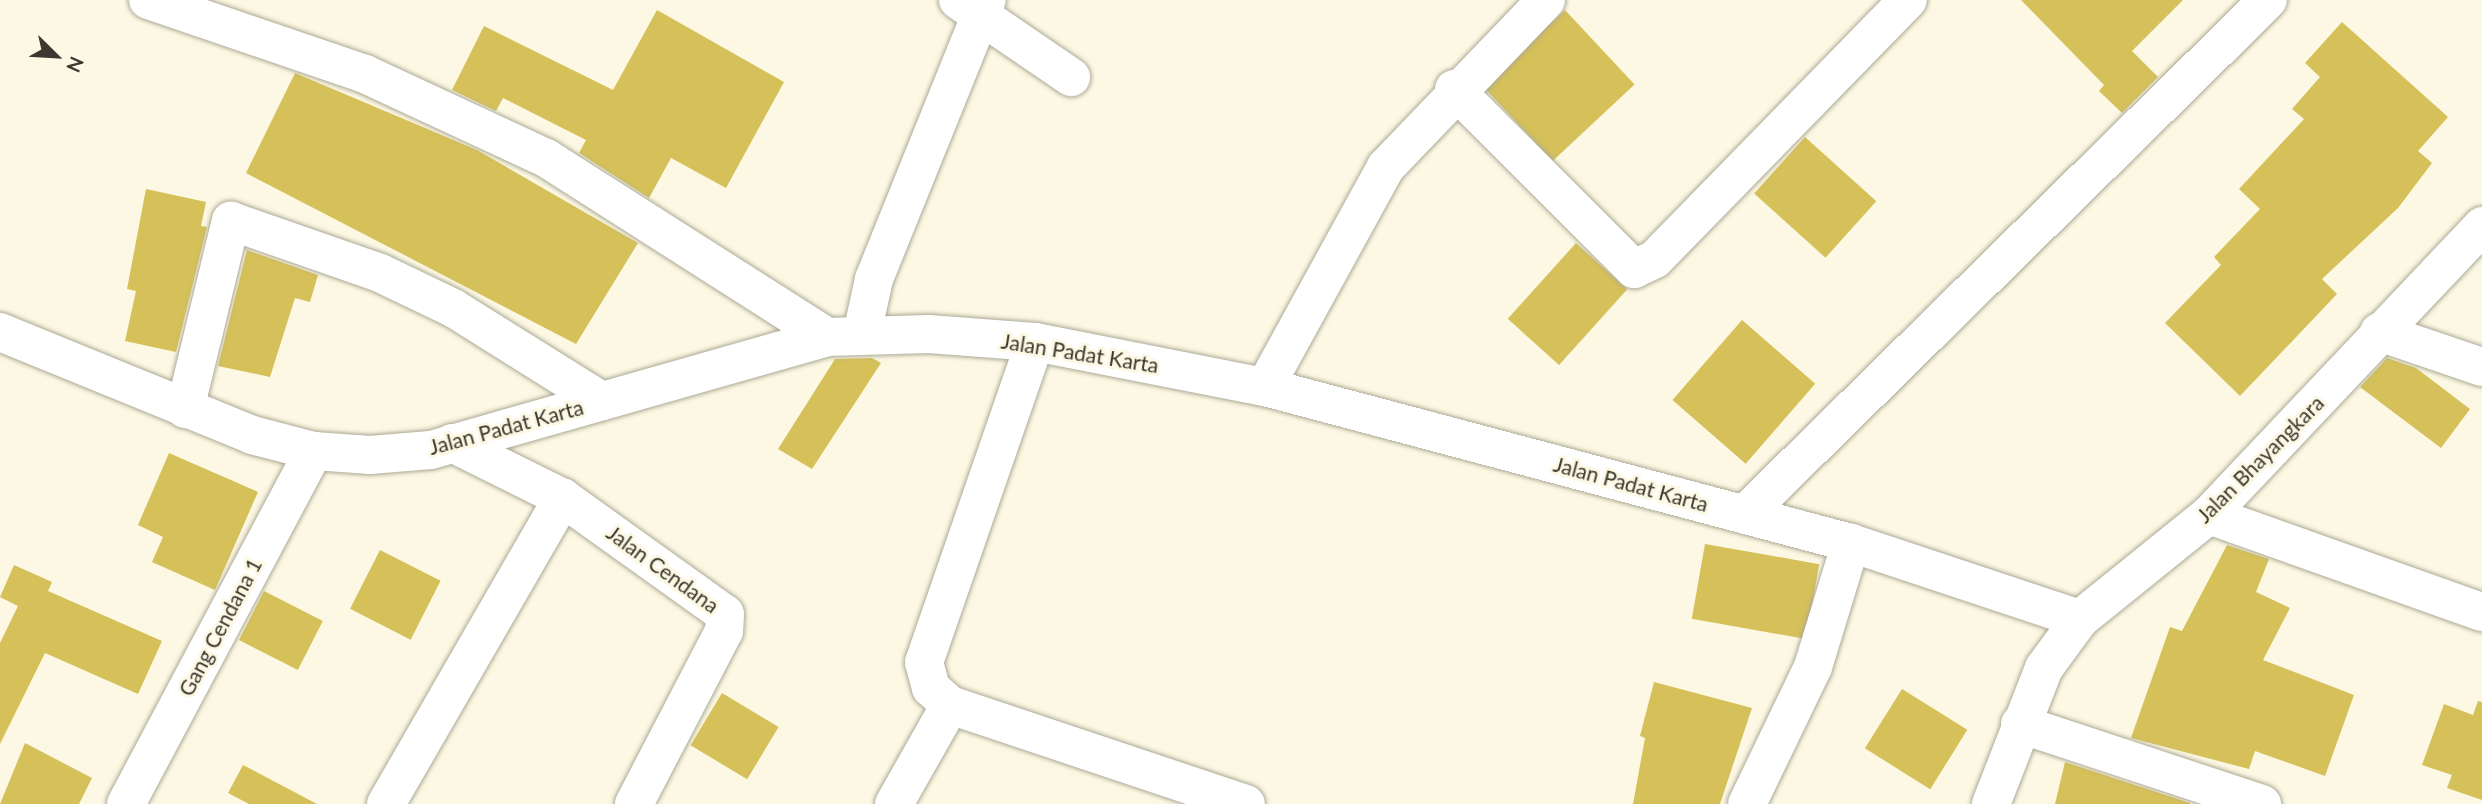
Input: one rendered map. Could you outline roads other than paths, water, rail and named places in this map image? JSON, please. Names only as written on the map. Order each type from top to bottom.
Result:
[{"type":"street","points":[[148,0],[365,74],[481,125],[639,212],[845,336],[874,279],[974,4],[1071,77]]},
{"type":"street","points":[[1265,387],[1385,166],[1454,89],[1546,0]]},
{"type":"street","points":[[1454,89],[1634,268],[1655,259],[1908,0]]},
{"type":"street","points":[[1745,514],[2268,0]]},
{"type":"street","points":[[185,409],[231,221],[380,274],[453,308],[602,401]]},
{"type":"street","name":"Jalan Bhayangkara","points":[[1991,804],[2044,667],[2080,619],[2209,515],[2482,226]]},
{"type":"street","name":"Jalan Padat Karta","points":[[0,332],[185,409],[314,451],[370,455],[452,443],[845,336],[1035,342],[1265,387],[1851,542],[2080,619]]},
{"type":"street","points":[[2379,332],[2482,367]]},
{"type":"street","points":[[1035,342],[924,662],[931,688],[950,705],[1246,804]]},
{"type":"street","name":"Jalan Cendana","points":[[452,443],[563,498],[725,614],[724,631],[634,804]]},
{"type":"street","name":"Gang Cendana 1","points":[[126,804],[314,451]]},
{"type":"street","points":[[386,804],[563,498]]},
{"type":"street","points":[[2209,515],[2482,612]]},
{"type":"street","points":[[1747,804],[1813,667],[1851,542]]},
{"type":"street","points":[[894,804],[950,705]]},
{"type":"street","points":[[2020,724],[2262,804]]}]
